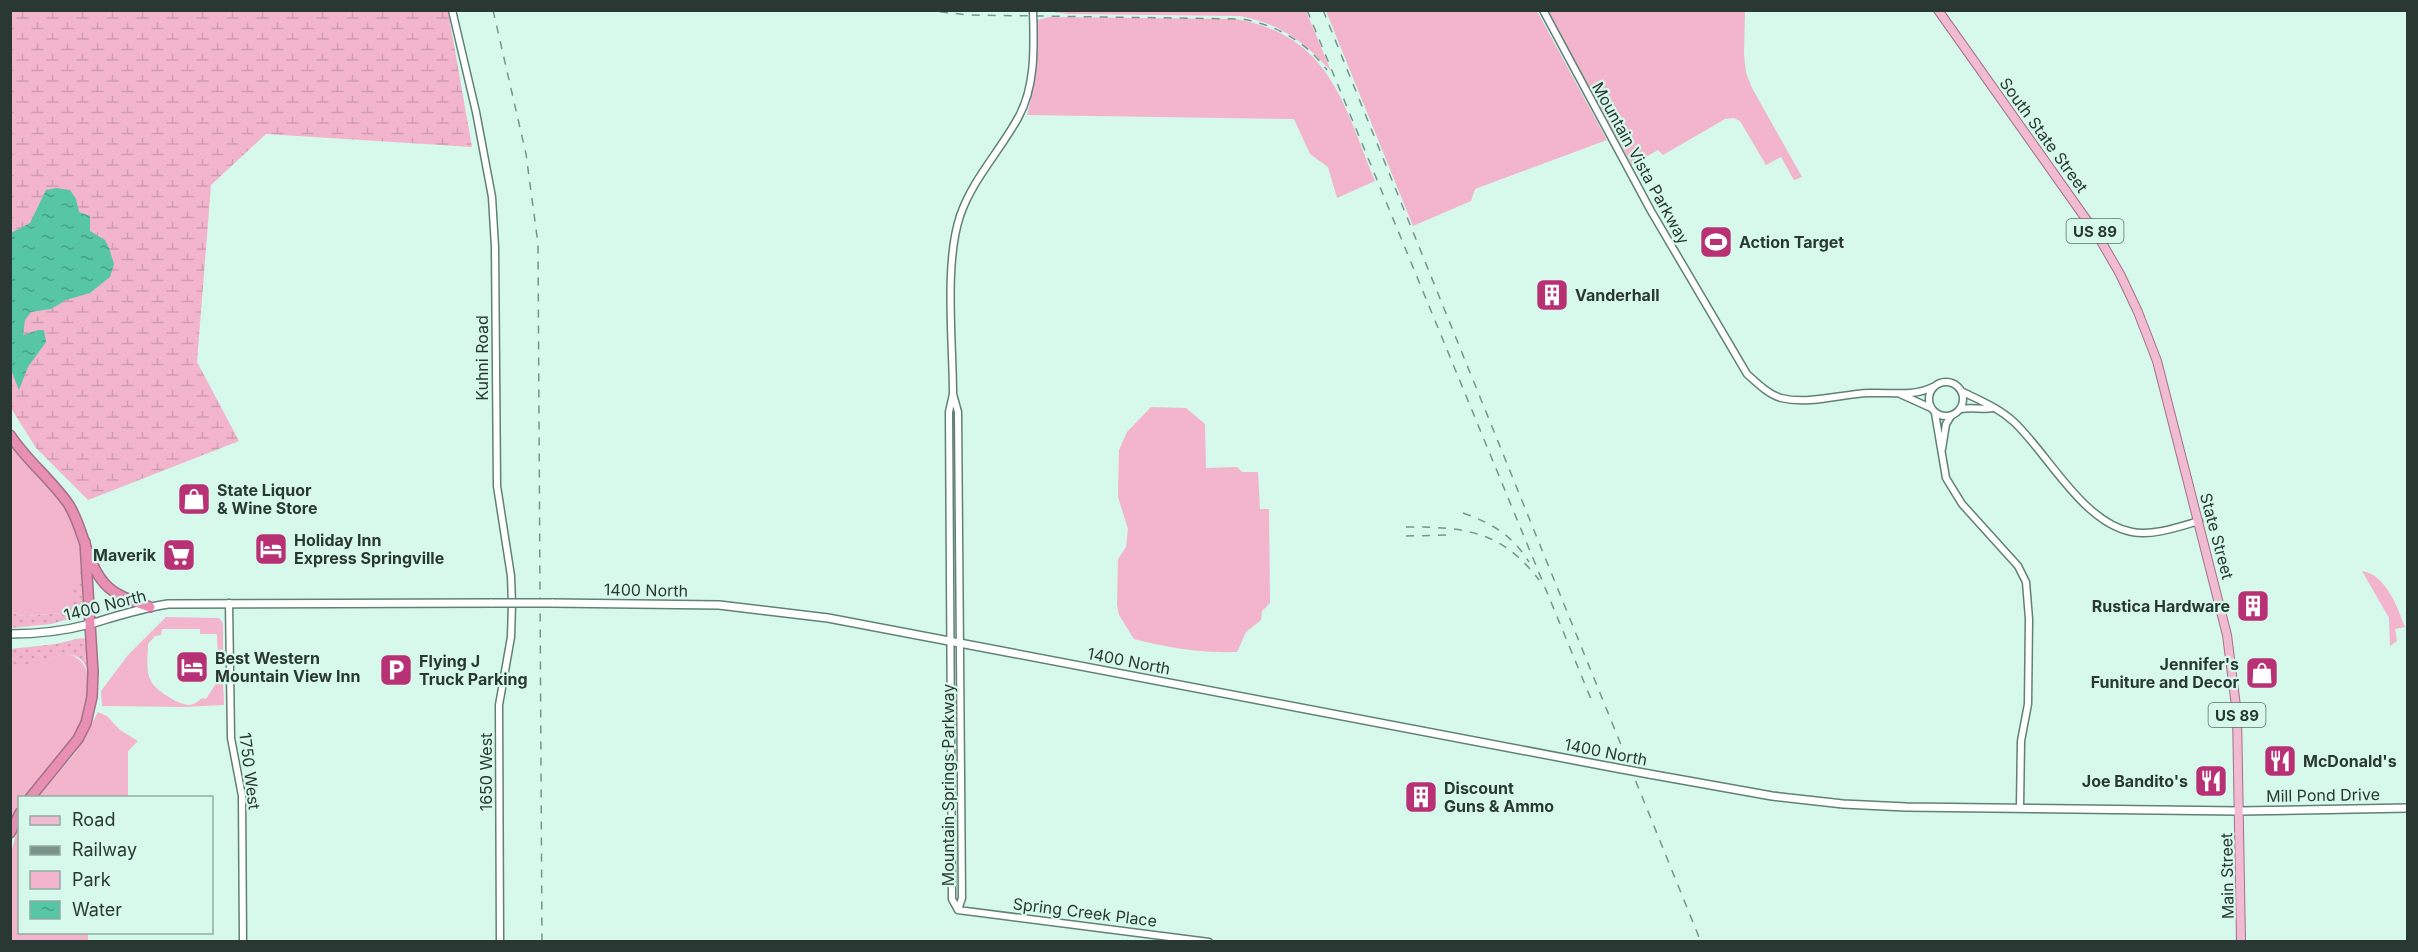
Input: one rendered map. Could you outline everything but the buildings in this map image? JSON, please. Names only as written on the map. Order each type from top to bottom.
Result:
[{"type":"highway","points":[[10,435],[68,504],[97,573],[105,584],[126,598],[150,606]]},
{"type":"highway","points":[[32,796],[78,739],[86,723],[92,697],[93,672],[85,542]]},
{"type":"highway","points":[[10,833],[18,817]]},
{"type":"main road","name":"South State Street","points":[[1938,10],[2072,197],[2120,274],[2157,361],[2189,483]]},
{"type":"main road","name":"State Street","points":[[2189,483],[2218,597],[2233,668],[2240,811]]},
{"type":"main road","name":"1400 North","points":[[14,634],[56,631],[150,606],[229,603],[668,603],[761,609],[828,618],[950,640],[1742,791],[1843,804],[2240,811]]},
{"type":"main road","name":"Mill Pond Drive","points":[[2240,811],[2408,808]]},
{"type":"main road","name":"Main Street","points":[[2240,811],[2241,942]]},
{"type":"street","name":"Kuhni Road","points":[[453,10],[477,112],[492,196],[497,486],[509,562],[512,604]]},
{"type":"street","points":[[953,394],[952,269],[955,234],[969,195],[1018,118],[1026,101],[1032,74],[1033,10]]},
{"type":"street","name":"Mountain Vista Parkway","points":[[1543,10],[1651,211],[1747,374],[1763,389],[1777,396],[1800,400],[1870,393],[1900,394],[1925,391],[1933,387]]},
{"type":"street","points":[[2020,807],[2020,757],[2028,694],[2026,582],[2018,566],[1972,515],[1953,490],[1944,472],[1929,397],[1933,387],[1949,381],[1963,392],[2000,410],[2014,422],[2084,503],[2111,526],[2133,533],[2150,533],[2199,521]]},
{"type":"street","points":[[1960,409],[1964,398],[1963,392]]},
{"type":"street","name":"Mountain Springs Parkway","points":[[953,394],[949,412],[952,899],[958,910]]},
{"type":"street","name":"Mountain Springs Parkway","points":[[953,394],[958,412],[962,898],[958,910]]},
{"type":"street","name":"Mountain Vista Parkway","points":[[1900,394],[1933,410]]},
{"type":"street","points":[[1941,450],[1946,424],[1951,416],[1960,409],[1994,408]]},
{"type":"street","points":[[1933,410],[1940,415],[1951,416]]},
{"type":"street","name":"1750 West","points":[[229,603],[231,738],[242,796],[243,942]]},
{"type":"street","name":"1650 West","points":[[500,942],[500,705],[511,637],[512,604]]},
{"type":"street","name":"Spring Creek Place","points":[[958,910],[1209,942]]},
{"type":"green space","points":[[11,11],[448,11],[472,147],[266,134],[211,185],[197,362],[239,441],[88,500],[36,448],[11,408]]},
{"type":"green space","points":[[1044,11],[1306,11],[1331,71],[1311,51],[1290,35],[1255,19],[1240,16],[1068,14]]},
{"type":"green space","points":[[1326,11],[1537,11],[1607,140],[1475,189],[1471,201],[1413,226]]},
{"type":"green space","points":[[1547,11],[1745,11],[1746,73],[1752,88],[1802,177],[1794,180],[1781,157],[1766,165],[1740,121],[1734,118],[1725,119],[1663,155],[1658,150],[1632,165]]},
{"type":"green space","points":[[1049,17],[1236,19],[1268,28],[1293,41],[1313,57],[1329,78],[1342,100],[1375,181],[1337,198],[1328,167],[1310,154],[1294,119],[1027,115],[1035,81],[1037,20]]},
{"type":"green space","points":[[1151,407],[1186,408],[1205,424],[1206,468],[1237,467],[1242,472],[1258,472],[1260,509],[1269,509],[1270,603],[1262,611],[1261,620],[1246,632],[1237,652],[1185,649],[1134,639],[1119,615],[1117,605],[1118,559],[1126,547],[1128,529],[1118,497],[1119,450],[1127,432]]},
{"type":"green space","points":[[10,443],[58,499],[78,531],[82,548],[82,571],[64,613],[22,616],[11,612]]},
{"type":"green space","points":[[83,566],[82,595],[86,611],[83,615],[51,624],[11,628],[10,612],[22,616],[64,613]]},
{"type":"green space","points":[[2362,571],[2378,578],[2384,585],[2405,627],[2395,629],[2397,641],[2390,646],[2389,618]]},
{"type":"green space","points":[[166,617],[219,618],[223,623],[223,666],[218,666],[217,634],[200,634],[200,629],[162,629],[161,635],[155,636],[148,644],[147,668],[153,685],[168,697],[190,705],[202,698],[206,699],[217,682],[223,680],[224,705],[102,706],[101,691],[128,655]]},
{"type":"green space","points":[[81,638],[86,639],[88,672],[80,658],[68,655],[11,668],[10,649],[56,644]]},
{"type":"green space","points":[[65,654],[76,658],[84,665],[89,688],[85,714],[75,735],[27,796],[18,796],[18,808],[11,823],[11,668]]},
{"type":"green space","points":[[98,712],[107,716],[120,730],[138,741],[128,751],[128,796],[39,796],[76,752]]},
{"type":"green space","points":[[18,828],[18,934],[88,934],[88,941],[10,941],[11,853]]},
{"type":"water","points":[[56,188],[70,190],[76,199],[79,212],[90,216],[90,231],[105,240],[114,264],[110,277],[90,293],[66,300],[51,309],[31,312],[25,320],[23,335],[44,330],[46,342],[28,367],[19,390],[11,370],[11,233],[30,223],[46,190]]},
{"type":"railway","points":[[493,10],[526,154],[538,244],[542,942]]},
{"type":"railway","points":[[924,10],[968,15],[1242,19],[1279,30],[1290,36],[1310,51],[1327,70]]},
{"type":"railway","points":[[1307,10],[1591,699]]},
{"type":"railway","points":[[1323,10],[1701,942]]},
{"type":"railway","points":[[1463,513],[1501,532],[1516,545],[1529,562]]},
{"type":"railway","points":[[1406,527],[1446,528],[1496,541],[1525,563],[1539,580]]},
{"type":"railway","points":[[1406,536],[1451,535]]},
{"type":"place","name":"Action Target","points":[[1716,242]]},
{"type":"place","name":"Vanderhall","points":[[1552,295]]},
{"type":"place","name":"State Liquor & Wine Store","points":[[194,499]]},
{"type":"place","name":"Holiday Inn Express Springville","points":[[271,549]]},
{"type":"place","name":"Maverik","points":[[179,555]]},
{"type":"place","name":"Rustica Hardware","points":[[2253,606]]},
{"type":"place","name":"Best Western Mountain View Inn","points":[[192,667]]},
{"type":"place","name":"Flying J Truck Parking","points":[[396,670]]},
{"type":"place","name":"Jennifer's Funiture and Decor","points":[[2262,673]]},
{"type":"place","name":"McDonald's","points":[[2280,761]]},
{"type":"place","name":"Joe Bandito's","points":[[2211,781]]},
{"type":"place","name":"Discount Guns & Ammo","points":[[1421,797]]}]
